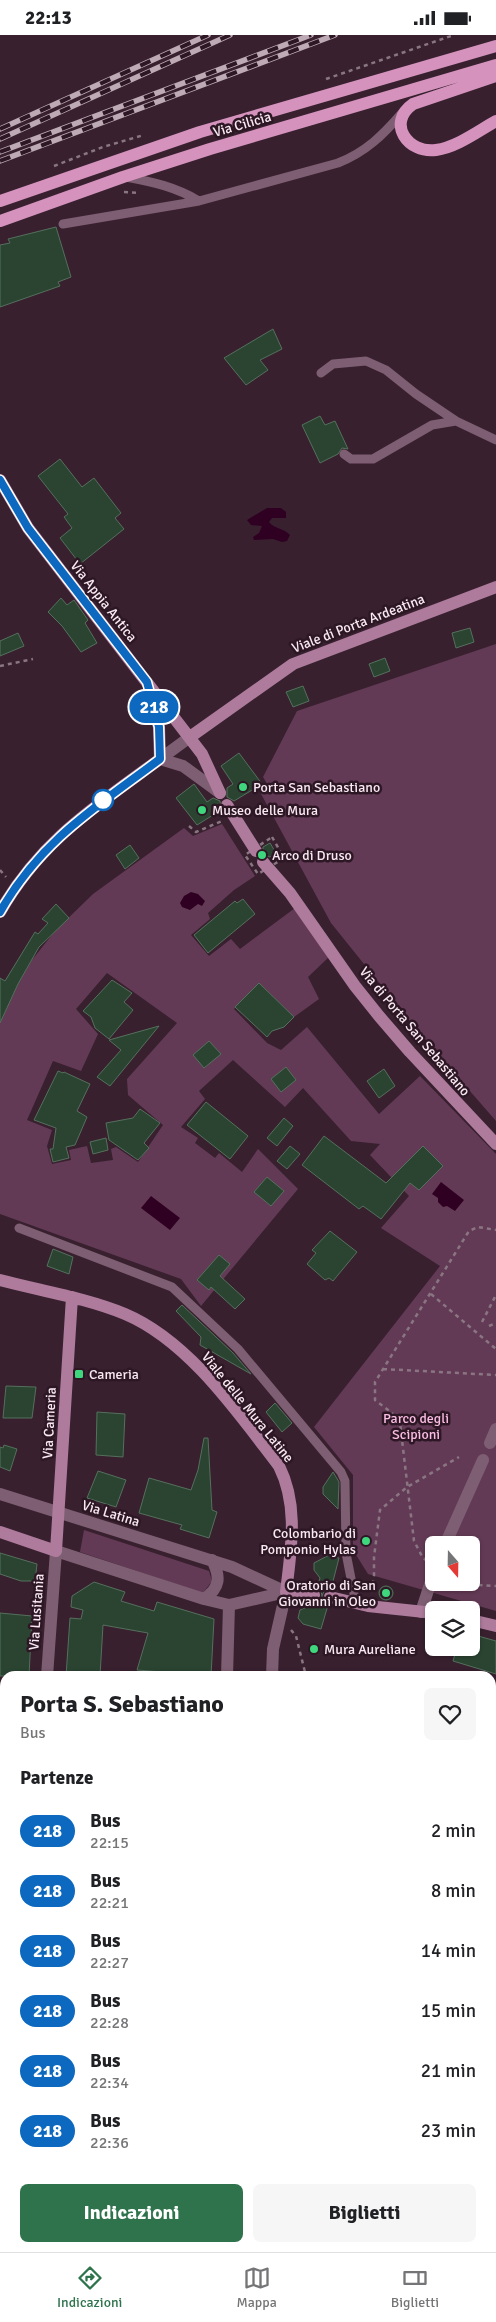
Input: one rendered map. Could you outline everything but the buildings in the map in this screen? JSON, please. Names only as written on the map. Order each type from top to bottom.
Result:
[{"type":"main road","points":[[456,57],[496,39]]},
{"type":"main road","name":"Via Cilicia","points":[[0,201],[200,132],[496,46]]},
{"type":"main road","name":"Via Cilicia","points":[[0,221],[124,177],[496,65]]},
{"type":"main road","points":[[496,77],[420,100],[403,112],[400,123],[405,137],[414,146],[428,150],[450,146],[496,121]]},
{"type":"street","name":"Via Appia Antica","points":[[0,479],[28,528],[190,737]]},
{"type":"street","name":"Viale di Porta Ardeatina","points":[[190,737],[281,671],[299,661],[496,587]]},
{"type":"street","points":[[147,682],[159,727],[160,759]]},
{"type":"street","points":[[0,911],[34,862],[58,836],[86,813],[190,737],[205,759],[220,793],[183,767],[160,759]]},
{"type":"street","name":"Via di Porta San Sebastiano","points":[[231,811],[260,857],[290,893],[355,986],[410,1052],[496,1144]]},
{"type":"street","name":"Viale delle Mura Latine","points":[[0,1280],[72,1297],[134,1318],[154,1329],[179,1349],[213,1384],[279,1466],[287,1486],[293,1527],[286,1592]]},
{"type":"street","name":"Via Cameria","points":[[56,1551],[72,1297]]},
{"type":"street","points":[[490,1443],[496,1429]]},
{"type":"street","points":[[449,1536],[483,1460]]},
{"type":"street","name":"Via Latina","points":[[0,1494],[212,1560],[232,1567],[286,1592]]},
{"type":"street","points":[[0,1531],[204,1599],[229,1605],[286,1592],[314,1595]]},
{"type":"street","name":"Via Lusitania","points":[[47,1671],[56,1551]]},
{"type":"street","points":[[204,1599],[213,1592],[218,1582],[217,1571],[212,1560]]},
{"type":"street","points":[[272,1671],[273,1649],[286,1592]]},
{"type":"street","points":[[330,1597],[362,1605],[425,1613]]},
{"type":"street","points":[[228,1671],[229,1605]]},
{"type":"street","points":[[480,1622],[496,1626]]},
{"type":"lane","points":[[63,224],[199,201],[338,163],[352,157],[374,143],[403,112]]},
{"type":"lane","points":[[124,177],[157,182],[180,189],[199,201]]},
{"type":"lane","points":[[321,373],[333,364],[366,361],[386,370],[416,395],[456,421],[496,440]]},
{"type":"lane","points":[[344,454],[351,459],[373,459],[432,425],[456,421]]},
{"type":"lane","points":[[19,1228],[172,1287],[238,1349],[342,1472],[345,1481],[346,1553],[362,1605]]},
{"type":"path","points":[[0,666],[34,659]]},
{"type":"path","points":[[189,826],[196,832],[231,811]]},
{"type":"path","points":[[425,1561],[414,1541],[400,1423],[376,1399],[375,1382],[469,1231],[478,1227],[496,1230]]},
{"type":"path","points":[[431,1294],[496,1349]]},
{"type":"path","points":[[482,1322],[496,1295]]},
{"type":"path","points":[[489,1325],[496,1323]]},
{"type":"path","points":[[384,1369],[496,1375]]},
{"type":"path","points":[[362,1605],[374,1576],[374,1557],[380,1510],[407,1487],[459,1457]]},
{"type":"path","points":[[480,1585],[496,1586]]},
{"type":"path","points":[[291,1630],[296,1636],[305,1671]]},
{"type":"green space","points":[[496,644],[496,1121],[422,1036],[331,923],[260,792],[269,787],[263,777],[297,711]]},
{"type":"green space","name":"Parco degli Scipioni","points":[[222,824],[255,876],[234,890],[208,913],[210,919],[191,935],[209,956],[231,939],[240,949],[295,908],[330,956],[308,977],[319,999],[294,1017],[259,983],[234,1009],[267,1043],[281,1050],[307,1027],[379,1114],[420,1076],[496,1154],[496,1611],[480,1606],[480,1601],[461,1601],[427,1591],[480,1591],[480,1536],[425,1536],[425,1590],[368,1574],[353,1550],[353,1475],[314,1427],[440,1266],[381,1228],[409,1196],[370,1155],[380,1144],[351,1141],[303,1088],[285,1107],[233,1060],[199,1091],[205,1099],[181,1127],[198,1138],[195,1143],[215,1158],[219,1153],[242,1172],[258,1149],[298,1189],[201,1306],[181,1279],[0,1214],[0,1023],[18,984],[32,960],[55,931],[93,894],[184,828],[193,836]],"holes":[[[107,973],[177,1023],[127,1079],[128,1095],[163,1125],[138,1162],[116,1147],[111,1149],[113,1160],[91,1163],[87,1146],[69,1150],[71,1160],[52,1164],[47,1146],[52,1130],[27,1120],[53,1061],[81,1071],[98,1034],[76,1009]]]},
{"type":"green space","points":[[84,1530],[209,1571],[212,1581],[203,1593],[80,1552]]},
{"type":"shaded area","points":[[267,508],[281,508],[286,512],[286,518],[272,518],[269,522],[290,535],[287,541],[282,542],[273,539],[254,540],[253,537],[259,533],[262,526],[251,525],[247,520]]},
{"type":"shaded area","points":[[191,892],[198,894],[205,901],[202,906],[198,904],[190,910],[182,907],[180,903],[184,896]]},
{"type":"shaded area","points":[[441,1182],[464,1200],[455,1211],[447,1206],[443,1207],[438,1202],[438,1198],[432,1194]]},
{"type":"shaded area","points":[[151,1196],[180,1218],[170,1230],[141,1208]]},
{"type":"railway","points":[[0,129],[208,35]]},
{"type":"railway","points":[[0,139],[230,35]]},
{"type":"railway","points":[[0,152],[311,35]]},
{"type":"railway","points":[[0,161],[335,35]]},
{"type":"bus line","name":"218","points":[[0,480],[28,528],[147,682],[160,736],[160,759],[58,836],[34,862],[15,887],[0,912]]},
{"type":"place","name":"Porta San Sebastiano","points":[[243,787]]},
{"type":"place","name":"Museo delle Mura","points":[[202,810]]},
{"type":"place","name":"Arco di Druso","points":[[262,855]]},
{"type":"place","name":"Cameria","points":[[79,1374]]},
{"type":"place","name":"Colombario di Pomponio Hylas","points":[[366,1541]]},
{"type":"place","name":"Oratorio di San Giovanni in Oleo","points":[[386,1593]]},
{"type":"place","name":"Mura Aureliane","points":[[314,1649]]}]
